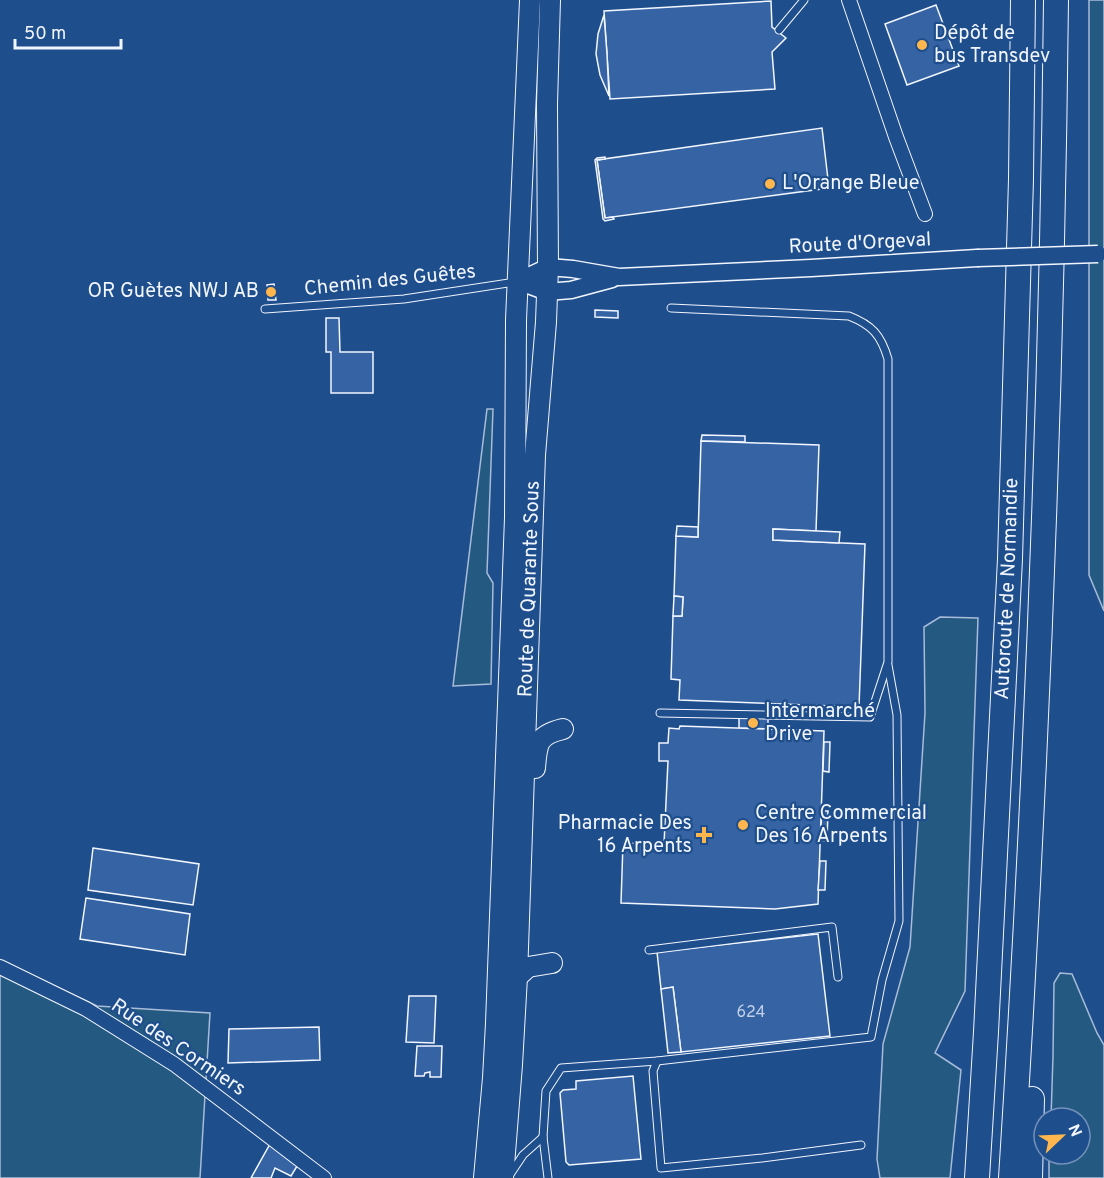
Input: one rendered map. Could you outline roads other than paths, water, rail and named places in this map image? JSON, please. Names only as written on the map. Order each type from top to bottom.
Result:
[{"type":"highway","name":"Autoroute de Normandie","points":[[977,1178],[1010,559],[1021,179],[1023,0]]},
{"type":"highway","name":"Autoroute de Normandie","points":[[1011,1178],[1024,972],[1042,559],[1054,179],[1056,0]]},
{"type":"highway","points":[[1024,972],[1036,1013],[1030,1178]]},
{"type":"highway","points":[[960,1178],[979,1149]]},
{"type":"main road","name":"Route de Quarante Sous","points":[[484,1178],[496,1023],[514,518],[515,336],[530,0]]},
{"type":"main road","name":"Route de Quarante Sous","points":[[505,1178],[517,977],[535,455],[546,322],[550,0]]},
{"type":"main road","points":[[524,778],[534,775],[537,746],[544,736],[563,729]]},
{"type":"main road","points":[[517,977],[528,967],[552,963]]},
{"type":"street","points":[[849,0],[925,214]]},
{"type":"street","name":"Route d'Orgeval","points":[[547,292],[571,290],[619,277],[1101,253]]},
{"type":"street","points":[[518,281],[548,267]]},
{"type":"street","name":"Route d'Orgeval","points":[[548,267],[619,277]]},
{"type":"street","points":[[518,281],[547,292]]},
{"type":"street","name":"Rue des Cormiers","points":[[0,967],[86,1009],[174,1064],[324,1178]]},
{"type":"lane","points":[[779,30],[804,0]]},
{"type":"lane","name":"Chemin des Guêtes","points":[[265,309],[404,299],[518,281]]},
{"type":"lane","points":[[548,1178],[543,1137],[546,1091],[561,1068],[657,1061],[871,1037],[882,980],[899,921],[897,715],[888,662],[888,359],[885,347],[870,327],[849,316],[671,308]]},
{"type":"lane","points":[[660,713],[870,717],[888,662]]},
{"type":"lane","points":[[649,950],[832,927],[838,977]]},
{"type":"lane","points":[[657,1061],[653,1071],[661,1168],[861,1145]]},
{"type":"lane","points":[[505,1178],[523,1155],[543,1137]]},
{"type":"place","name":"Dépôt de bus Transdev","points":[[922,45]]},
{"type":"place","name":"L'Orange Bleue","points":[[770,184]]},
{"type":"place","name":"OR Guètes NWJ AB","points":[[271,292]]},
{"type":"place","name":"Intermarché Drive","points":[[753,723]]},
{"type":"place","name":"Centre Commercial Des 16 Arpents","points":[[743,825]]},
{"type":"place","name":"Pharmacie Des 16 Arpents","points":[[704,835]]}]
